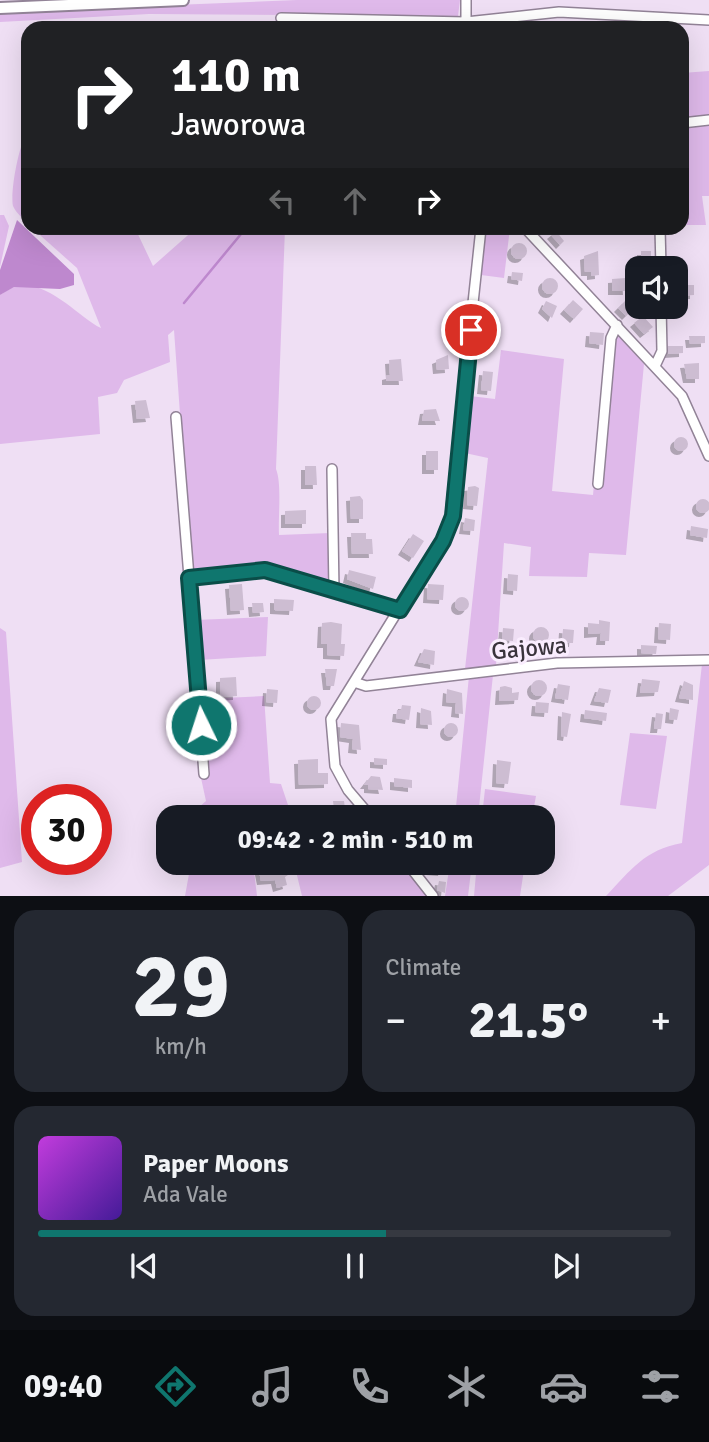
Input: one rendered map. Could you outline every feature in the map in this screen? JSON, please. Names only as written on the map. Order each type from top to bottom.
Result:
[{"type":"main road","points":[[0,8],[183,0]]},
{"type":"street","points":[[466,0],[466,21]]},
{"type":"street","points":[[495,21],[559,12],[709,20]]},
{"type":"street","points":[[281,18],[360,21]]},
{"type":"street","points":[[689,122],[709,120]]},
{"type":"street","points":[[360,805],[348,790],[335,766],[330,733],[334,713],[443,541],[453,516],[480,235]]},
{"type":"street","points":[[532,235],[682,396],[706,438],[709,456]]},
{"type":"street","points":[[660,235],[661,256]]},
{"type":"street","points":[[655,366],[662,351],[661,319]]},
{"type":"street","points":[[598,484],[611,338],[617,325]]},
{"type":"street","points":[[176,417],[204,774]]},
{"type":"street","points":[[332,469],[334,591]]},
{"type":"street","points":[[189,578],[265,570],[400,610]]},
{"type":"street","name":"Gajowa","points":[[354,682],[366,686],[557,663],[709,660]]},
{"type":"street","points":[[416,875],[433,896]]},
{"type":"shaded area","points":[[297,0],[460,0],[458,16],[149,14],[0,22],[0,12]]},
{"type":"shaded area","points":[[709,71],[709,116],[689,118],[689,72]]},
{"type":"shaded area","points":[[709,123],[709,196],[702,196],[706,225],[689,225],[689,125]]},
{"type":"shaded area","points":[[21,150],[21,216],[14,209],[12,199]]},
{"type":"shaded area","points":[[0,215],[4,215],[9,226],[0,267]]},
{"type":"shaded area","points":[[17,220],[21,224],[21,235],[33,235],[74,274],[74,285],[60,289],[14,287],[0,295],[0,270]]},
{"type":"shaded area","points":[[40,235],[138,235],[153,266],[188,235],[285,235],[276,469],[279,535],[330,533],[331,581],[325,583],[266,568],[196,572],[191,568],[174,330],[168,335],[170,362],[124,380],[117,393],[98,397],[100,434],[0,444],[0,295],[14,287],[26,285],[38,288],[49,292],[101,328],[77,268]]},
{"type":"shaded area","points":[[484,235],[509,235],[504,278],[481,275]]},
{"type":"shaded area","points":[[609,326],[644,364],[626,555],[589,553],[587,577],[529,576],[531,547],[504,543],[496,665],[465,669],[488,458],[465,453],[470,396],[495,399],[501,350],[564,359],[552,491],[593,495]]},
{"type":"shaded area","points":[[268,617],[266,656],[199,660],[195,620]]},
{"type":"shaded area","points":[[0,628],[6,632],[21,862],[0,868]]},
{"type":"shaded area","points":[[702,664],[709,664],[709,865],[668,896],[606,896],[639,862],[669,846],[682,843]]},
{"type":"shaded area","points":[[493,675],[479,805],[456,805],[469,676]]},
{"type":"shaded area","points":[[264,696],[270,783],[281,784],[288,805],[201,805],[206,801],[201,778],[210,774],[202,699]]},
{"type":"shaded area","points":[[630,733],[667,736],[656,809],[620,805]]},
{"type":"shaded area","points":[[485,789],[536,796],[534,805],[483,805]]},
{"type":"shaded area","points":[[189,875],[254,875],[257,896],[185,896]]},
{"type":"shaded area","points":[[297,875],[412,875],[429,896],[302,896]]},
{"type":"shaded area","points":[[448,875],[471,875],[468,896],[445,896]]},
{"type":"shaded area","points":[[476,875],[523,875],[520,896],[474,896]]},
{"type":"building","points":[[551,235],[559,235],[564,241],[560,245]]},
{"type":"building","points":[[519,243],[527,251],[519,259],[511,251]]},
{"type":"building","points":[[598,251],[599,275],[591,276],[591,272],[585,272],[584,256]]},
{"type":"building","points":[[641,251],[651,251],[651,256],[641,256]]},
{"type":"building","points":[[512,272],[523,273],[522,281],[511,279]]},
{"type":"building","points":[[550,278],[556,280],[556,292],[550,294],[544,292],[542,286],[544,280]]},
{"type":"building","points":[[625,278],[625,291],[612,291],[612,279]]},
{"type":"building","points":[[688,285],[694,285],[694,295],[688,295]]},
{"type":"building","points":[[573,300],[583,309],[574,319],[564,310]]},
{"type":"building","points":[[546,301],[557,306],[552,318],[542,309]]},
{"type":"building","points":[[625,301],[625,315],[618,308]]},
{"type":"building","points":[[489,314],[497,322],[489,330],[481,322]]},
{"type":"building","points":[[639,319],[646,319],[653,327],[644,334],[634,323]]},
{"type":"building","points":[[590,332],[604,333],[603,345],[589,343]]},
{"type":"building","points":[[689,336],[705,336],[705,343],[690,344]]},
{"type":"building","points":[[668,346],[683,346],[683,353],[668,354]]},
{"type":"building","points":[[448,355],[449,369],[437,370],[436,360]]},
{"type":"building","points":[[401,359],[403,381],[386,381],[386,376],[390,375],[389,360]]},
{"type":"building","points":[[699,363],[699,379],[687,379],[684,364]]},
{"type":"building","points":[[483,371],[493,372],[491,391],[481,390]]},
{"type":"building","points":[[146,400],[150,418],[137,419],[135,401]]},
{"type":"building","points":[[436,409],[440,421],[422,421],[424,410]]},
{"type":"building","points":[[681,437],[686,439],[686,449],[681,451],[676,449],[674,444],[676,439]]},
{"type":"building","points":[[426,451],[438,451],[438,470],[426,470]]},
{"type":"building","points":[[305,466],[316,466],[317,485],[305,485]]},
{"type":"building","points":[[468,487],[479,488],[477,506],[467,505]]},
{"type":"building","points":[[360,496],[363,500],[363,519],[351,519],[350,497]]},
{"type":"building","points":[[700,499],[706,499],[710,506],[706,513],[700,513],[696,509],[696,503]]},
{"type":"building","points":[[306,510],[306,524],[285,524],[285,511]]},
{"type":"building","points":[[465,518],[475,520],[474,531],[463,530]]},
{"type":"building","points":[[691,526],[708,529],[707,538],[690,535]]},
{"type":"building","points":[[351,533],[366,533],[366,539],[372,539],[373,554],[352,554]]},
{"type":"building","points":[[413,534],[424,541],[413,558],[402,551]]},
{"type":"building","points":[[349,570],[376,577],[373,589],[347,579]]},
{"type":"building","points":[[508,574],[518,575],[517,591],[507,590]]},
{"type":"building","points":[[242,584],[244,610],[231,611],[229,585]]},
{"type":"building","points":[[428,584],[444,585],[443,600],[427,599]]},
{"type":"building","points":[[459,597],[465,597],[469,604],[465,611],[459,611],[455,607],[455,601]]},
{"type":"building","points":[[274,599],[294,600],[293,611],[274,610]]},
{"type":"building","points":[[252,603],[263,603],[264,612],[253,613]]},
{"type":"building","points":[[599,620],[610,622],[609,641],[600,641],[601,633],[588,634],[588,623],[599,624]]},
{"type":"building","points":[[322,623],[342,624],[341,644],[345,644],[344,656],[327,655],[327,644],[321,644]]},
{"type":"building","points":[[659,623],[671,624],[670,640],[658,639]]},
{"type":"building","points":[[538,627],[544,627],[549,635],[547,641],[538,643],[533,638],[533,632]]},
{"type":"building","points":[[503,628],[514,629],[513,641],[502,640]]},
{"type":"building","points":[[563,629],[574,630],[573,643],[562,643]]},
{"type":"building","points":[[641,645],[657,646],[656,654],[641,653]]},
{"type":"building","points":[[424,649],[435,651],[434,665],[418,662]]},
{"type":"building","points":[[325,669],[337,669],[334,686],[327,686]]},
{"type":"building","points":[[236,677],[237,696],[220,697],[220,678]]},
{"type":"building","points":[[642,679],[660,681],[658,692],[640,693]]},
{"type":"building","points":[[539,680],[547,688],[539,696],[531,688]]},
{"type":"building","points":[[684,681],[693,685],[693,700],[679,698]]},
{"type":"building","points":[[558,684],[570,686],[568,700],[555,698]]},
{"type":"building","points":[[500,687],[512,688],[512,693],[519,692],[518,700],[499,701]]},
{"type":"building","points":[[599,688],[611,690],[608,703],[594,701]]},
{"type":"building","points":[[267,689],[278,690],[277,703],[266,702]]},
{"type":"building","points":[[447,689],[462,693],[463,714],[455,713],[456,703],[446,702]]},
{"type":"building","points":[[311,696],[317,696],[321,703],[317,710],[311,710],[307,706],[307,700]]},
{"type":"building","points":[[536,702],[549,703],[548,713],[535,712]]},
{"type":"building","points":[[402,705],[411,706],[409,720],[396,718],[397,710],[401,710]]},
{"type":"building","points":[[421,708],[431,711],[432,725],[420,724]]},
{"type":"building","points":[[670,708],[679,710],[677,720],[669,719]]},
{"type":"building","points":[[585,710],[607,713],[606,721],[584,718]]},
{"type":"building","points":[[562,712],[571,714],[567,737],[561,736]]},
{"type":"building","points":[[656,713],[663,714],[661,729],[654,729]]},
{"type":"building","points":[[341,723],[359,725],[361,750],[352,749],[353,739],[340,737]]},
{"type":"building","points":[[448,723],[454,723],[458,730],[454,737],[448,737],[444,733],[444,727]]},
{"type":"building","points":[[374,758],[387,759],[387,765],[374,764]]},
{"type":"building","points":[[318,759],[318,773],[328,773],[328,784],[299,785],[298,760]]},
{"type":"building","points":[[497,760],[511,762],[508,784],[496,783]]},
{"type":"building","points":[[371,776],[380,777],[383,790],[368,789],[368,785],[364,785]]},
{"type":"building","points":[[394,778],[412,780],[412,788],[394,786]]},
{"type":"building","points":[[333,801],[344,801],[345,805],[334,805]]},
{"type":"building","points":[[260,875],[288,875],[285,877],[287,885],[277,888],[275,880],[261,881]]},
{"type":"building","points":[[439,881],[446,882],[445,893],[437,890]]},
{"type":"waterway","points":[[184,303],[240,235]]},
{"type":"route","points":[[201,725],[189,578],[265,570],[400,610],[443,541],[453,516],[471,330]]}]
